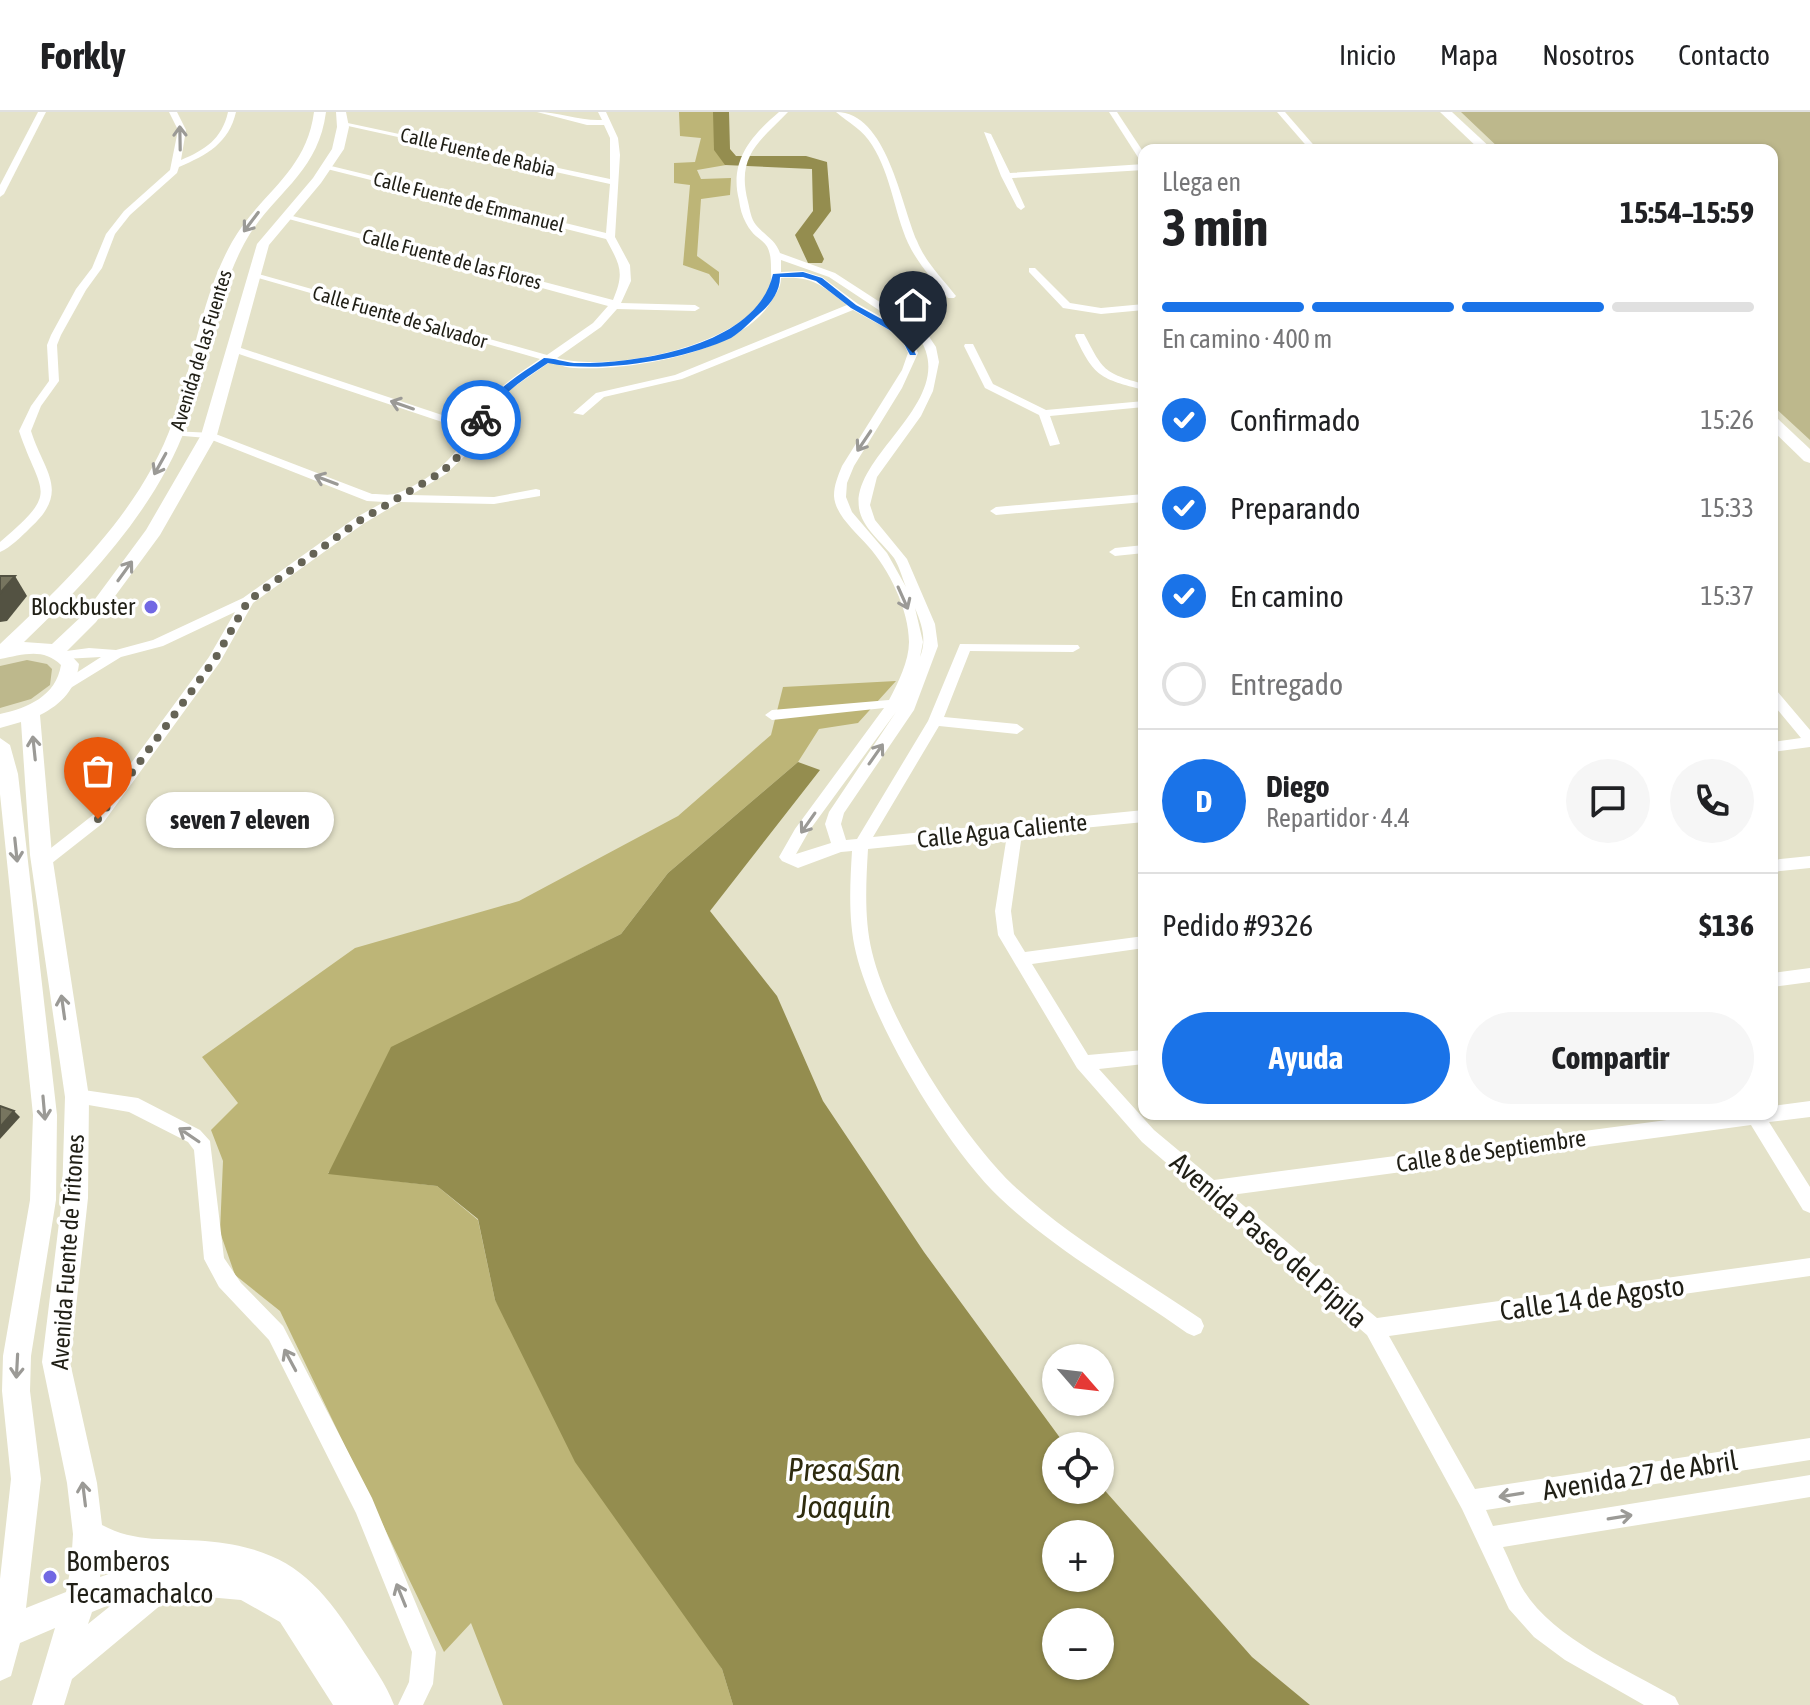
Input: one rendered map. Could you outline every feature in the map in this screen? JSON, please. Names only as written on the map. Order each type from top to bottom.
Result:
[{"type":"main road","name":"Avenida de las Fuentes","points":[[1,653],[48,607],[110,537],[141,496],[176,433],[231,257],[251,222],[314,147],[320,112]]},
{"type":"main road","points":[[1446,112],[1481,144]]},
{"type":"main road","points":[[1456,112],[1490,144]]},
{"type":"main road","name":"Avenida de las Fuentes","points":[[60,653],[90,618],[154,531],[209,435],[263,244],[327,168],[338,149],[342,118]]},
{"type":"main road","points":[[284,185],[313,185]]},
{"type":"main road","points":[[1778,415],[1810,444]]},
{"type":"main road","points":[[1778,427],[1810,458]]},
{"type":"main road","points":[[0,721],[30,712],[50,701],[64,687],[70,675],[70,664],[60,653],[37,647],[1,653]]},
{"type":"main road","name":"Avenida Fuente de Tritones","points":[[30,712],[42,863],[77,1097],[75,1198],[56,1362],[82,1483],[88,1534],[87,1566],[80,1599],[48,1705]]},
{"type":"main road","name":"Avenida Fuente de Tritones","points":[[0,745],[8,774],[45,1115],[46,1160],[43,1200],[17,1356],[16,1391],[26,1479],[17,1572],[0,1665]]},
{"type":"main road","points":[[88,1534],[129,1554],[189,1556],[243,1563],[298,1588],[312,1604],[378,1705]]},
{"type":"main road","points":[[4,1633],[122,1584],[169,1578],[245,1585],[291,1611],[352,1705]]},
{"type":"main road","points":[[60,1668],[169,1578]]},
{"type":"street","points":[[0,194],[42,112]]},
{"type":"street","points":[[0,548],[30,521],[42,507],[47,494],[47,482],[25,431],[36,406],[54,381],[52,345],[81,289],[97,268],[116,224],[170,177],[176,165],[182,130],[173,112]]},
{"type":"street","points":[[176,165],[217,144],[227,132],[232,112]]},
{"type":"street","points":[[541,112],[587,123],[608,122]]},
{"type":"street","points":[[64,687],[116,654],[158,643],[248,601],[335,537],[442,472],[466,449],[486,408],[504,389],[597,325],[614,305],[626,281],[625,265],[610,237],[616,155],[608,122],[602,112]]},
{"type":"street","points":[[777,255],[832,275],[922,334],[931,347],[933,375],[915,416],[871,477],[864,505],[869,521],[901,559],[928,624],[931,646],[901,708],[837,812],[833,824],[840,846],[798,862],[787,857],[820,805],[901,708],[916,647],[914,623],[883,556],[840,499],[841,483],[851,461],[910,369],[913,353],[904,334],[854,306],[811,276],[776,275],[777,255],[771,240],[751,225],[738,184],[742,162],[752,141],[784,112]]},
{"type":"street","points":[[840,112],[860,121],[877,143],[922,262],[951,296]]},
{"type":"street","points":[[1113,112],[1138,151]]},
{"type":"street","points":[[1281,112],[1309,144]]},
{"type":"street","name":"Calle Fuente de Rabia","points":[[342,118],[612,182]]},
{"type":"street","points":[[987,134],[1021,207]]},
{"type":"street","points":[[0,166],[15,164]]},
{"type":"street","points":[[1005,176],[1138,167]]},
{"type":"street","name":"Calle Fuente de Emmanuel","points":[[327,168],[610,237]]},
{"type":"street","name":"Calle Fuente de las Flores","points":[[288,216],[614,305],[695,308]]},
{"type":"street","points":[[1032,270],[1067,306],[1101,311],[1138,308]]},
{"type":"street","name":"Calle Fuente de Salvador","points":[[254,274],[571,365],[621,364],[704,345],[731,335],[764,305],[776,286],[776,275]]},
{"type":"street","points":[[579,413],[600,395],[678,377],[854,306]]},
{"type":"street","points":[[870,315],[886,310]]},
{"type":"street","points":[[1080,336],[1095,368],[1112,378],[1138,385]]},
{"type":"street","points":[[969,346],[989,386],[1044,413],[1138,405]]},
{"type":"street","points":[[234,349],[476,430]]},
{"type":"street","points":[[883,412],[915,416]]},
{"type":"street","points":[[1044,413],[1054,444]]},
{"type":"street","points":[[176,433],[209,435],[371,498],[400,497],[479,504],[511,501],[536,493]]},
{"type":"street","points":[[996,511],[1138,499]]},
{"type":"street","points":[[1115,552],[1138,550]]},
{"type":"street","points":[[42,863],[98,819],[215,659],[248,601]]},
{"type":"street","points":[[1073,648],[965,647],[935,721],[860,846],[857,912],[874,985],[905,1049],[976,1159],[1005,1190],[1049,1225],[1194,1326]]},
{"type":"street","points":[[60,653],[116,654]]},
{"type":"street","points":[[1778,701],[1810,740],[1778,746]]},
{"type":"street","points":[[772,715],[884,703],[901,708]]},
{"type":"street","points":[[935,721],[1017,729]]},
{"type":"street","name":"Calle Agua Caliente","points":[[840,846],[1138,817]]},
{"type":"street","name":"Avenida Paseo del Pípila","points":[[1015,830],[1003,911],[1006,935],[1083,1063],[1148,1136],[1374,1328],[1470,1501],[1517,1601],[1542,1629],[1573,1652],[1658,1700]]},
{"type":"street","points":[[1778,865],[1810,862]]},
{"type":"street","points":[[1020,959],[1138,943]]},
{"type":"street","points":[[1778,979],[1810,975]]},
{"type":"street","points":[[1083,1063],[1138,1058]]},
{"type":"street","points":[[77,1097],[132,1104],[194,1136],[203,1147],[214,1259],[219,1272],[234,1292],[261,1315],[283,1346],[364,1506],[424,1652],[421,1684],[410,1705]]},
{"type":"street","name":"Calle 8 de Septiembre","points":[[1778,1113],[1810,1109]]},
{"type":"street","name":"Calle 8 de Septiembre","points":[[1210,1189],[1726,1120]]},
{"type":"street","points":[[1766,1120],[1810,1204]]},
{"type":"street","name":"Calle 14 de Agosto","points":[[1374,1328],[1810,1267]]},
{"type":"street","name":"Avenida 27 de Abril","points":[[1470,1501],[1810,1449]]},
{"type":"street","name":"Avenida 27 de Abril","points":[[1488,1538],[1810,1486]]},
{"type":"shaded area","points":[[679,112],[721,112],[719,138],[726,165],[697,170],[701,179],[731,178],[730,195],[701,199],[697,256],[719,272],[719,286],[709,274],[683,265],[690,185],[674,183],[674,163],[695,162],[701,138],[680,136]]},
{"type":"shaded area","points":[[1461,112],[1810,112],[1810,440],[1778,411],[1778,144],[1495,144]]},
{"type":"shaded area","points":[[27,660],[47,664],[52,669],[50,685],[31,699],[0,708],[0,666]]},
{"type":"shaded area","points":[[896,681],[858,723],[819,729],[798,762],[668,873],[621,934],[549,970],[328,1173],[437,1186],[478,1220],[495,1300],[722,1669],[733,1705],[503,1705],[471,1623],[444,1652],[280,1311],[235,1275],[220,1232],[223,1161],[211,1130],[238,1103],[202,1057],[355,948],[519,901],[678,816],[771,735],[783,687]]},
{"type":"water","name":"Presa San Joaquín","points":[[798,762],[820,770],[710,911],[777,996],[823,1101],[924,1252],[1056,1432],[1042,1432],[1042,1504],[1114,1504],[1114,1501],[1252,1657],[1310,1705],[733,1705],[722,1669],[575,1462],[495,1300],[478,1219],[437,1186],[328,1174],[391,1047],[621,934],[668,873]]},
{"type":"building","points":[[0,576],[15,576],[0,593]]},
{"type":"building","points":[[0,1106],[14,1111],[0,1127]]},
{"type":"waterway","points":[[721,112],[722,150],[731,161],[806,161],[821,166],[822,211],[804,235],[815,259]]},
{"type":"way so far","points":[[98,819],[215,659],[248,601],[359,521],[442,472],[466,449],[481,420]]},
{"type":"place","name":"Blockbuster","points":[[151,607]]},
{"type":"place","name":"seven 7 eleven","points":[[98,819]]},
{"type":"place","name":"Bomberos Tecamachalco","points":[[50,1577]]},
{"type":"route","points":[[481,420],[486,408],[504,389],[547,360],[571,365],[621,364],[704,345],[731,335],[764,305],[776,286],[776,275],[803,274],[819,279],[854,306],[904,334],[913,353]]}]
